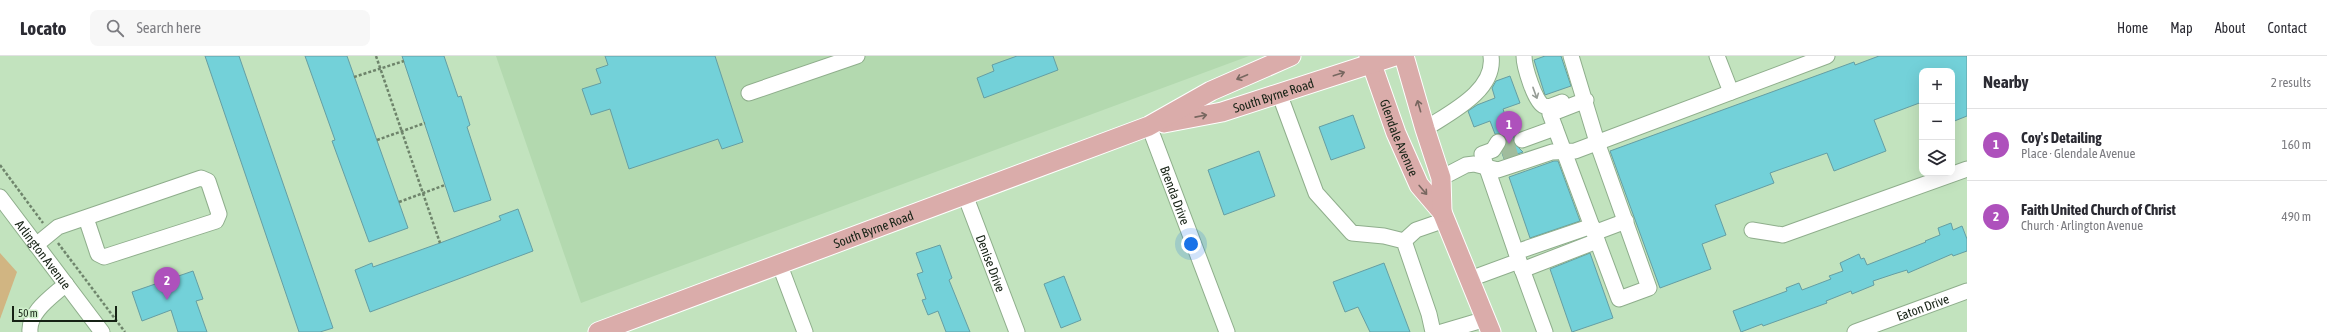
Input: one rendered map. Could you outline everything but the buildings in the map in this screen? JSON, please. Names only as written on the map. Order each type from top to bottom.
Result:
[{"type":"main road","name":"South Byrne Road","points":[[598,332],[779,263],[1149,126],[1211,90],[1270,60],[1291,56]]},
{"type":"main road","name":"South Byrne Road","points":[[1149,126],[1222,112],[1370,60],[1395,56]]},
{"type":"main road","name":"Glendale Avenue","points":[[1404,56],[1441,178],[1443,216]]},
{"type":"main road","name":"Glendale Avenue","points":[[1370,60],[1396,133],[1419,185],[1443,216],[1489,325]]},
{"type":"street","points":[[749,93],[857,56]]},
{"type":"street","points":[[1425,129],[1480,90],[1488,76],[1492,63],[1491,56]]},
{"type":"street","points":[[1524,56],[1524,64],[1537,100],[1542,106],[1548,107],[1576,96],[1566,56]]},
{"type":"street","points":[[1571,56],[1586,100],[1598,142],[1649,288],[1619,299],[1550,114],[1586,100]]},
{"type":"street","points":[[1717,56],[1731,92]]},
{"type":"street","points":[[1492,153],[1498,170],[1552,152],[1575,151],[1731,92],[1794,62],[1827,56]]},
{"type":"street","points":[[1279,93],[1316,193],[1352,233],[1384,236],[1404,242]]},
{"type":"street","name":"Brenda Drive","points":[[1149,126],[1227,332]]},
{"type":"street","points":[[1520,141],[1555,128]]},
{"type":"street","points":[[1441,178],[1466,165],[1474,164],[1492,153]]},
{"type":"street","points":[[1492,153],[1519,261],[1545,332]]},
{"type":"street","points":[[1752,230],[1783,235],[1967,170]]},
{"type":"street","points":[[36,244],[58,228],[86,218],[201,178],[208,181],[219,214],[216,221],[104,257],[98,254],[86,218]]},
{"type":"street","name":"Denise Drive","points":[[965,195],[1016,332]]},
{"type":"street","name":"Arlington Avenue","points":[[0,196],[102,332]]},
{"type":"street","points":[[1404,242],[1416,230],[1443,216]]},
{"type":"street","points":[[1470,279],[1626,221]]},
{"type":"street","points":[[1404,242],[1430,314],[1432,332]]},
{"type":"street","points":[[779,263],[805,332]]},
{"type":"street","points":[[30,332],[31,320],[36,312],[66,284]]},
{"type":"street","name":"Eaton Drive","points":[[1855,332],[1967,291]]},
{"type":"street","points":[[1442,332],[1489,325]]},
{"type":"path","points":[[376,56],[440,243]]},
{"type":"path","points":[[354,77],[404,62]]},
{"type":"path","points":[[377,140],[425,123]]},
{"type":"path","points":[[0,165],[45,224]]},
{"type":"path","points":[[399,202],[445,185]]},
{"type":"path","points":[[58,242],[125,332]]},
{"type":"shaded area","points":[[496,56],[1249,56],[581,303]]},
{"type":"shaded area","points":[[0,253],[17,272],[0,319]]},
{"type":"tunnel","points":[[1498,142],[1517,135]]},
{"type":"tunnel","points":[[1502,153],[1521,147]]},
{"type":"place","name":"Coy's Detailing","points":[[1509,144]]},
{"type":"place","name":"Faith United Church of Christ","points":[[167,300]]}]
